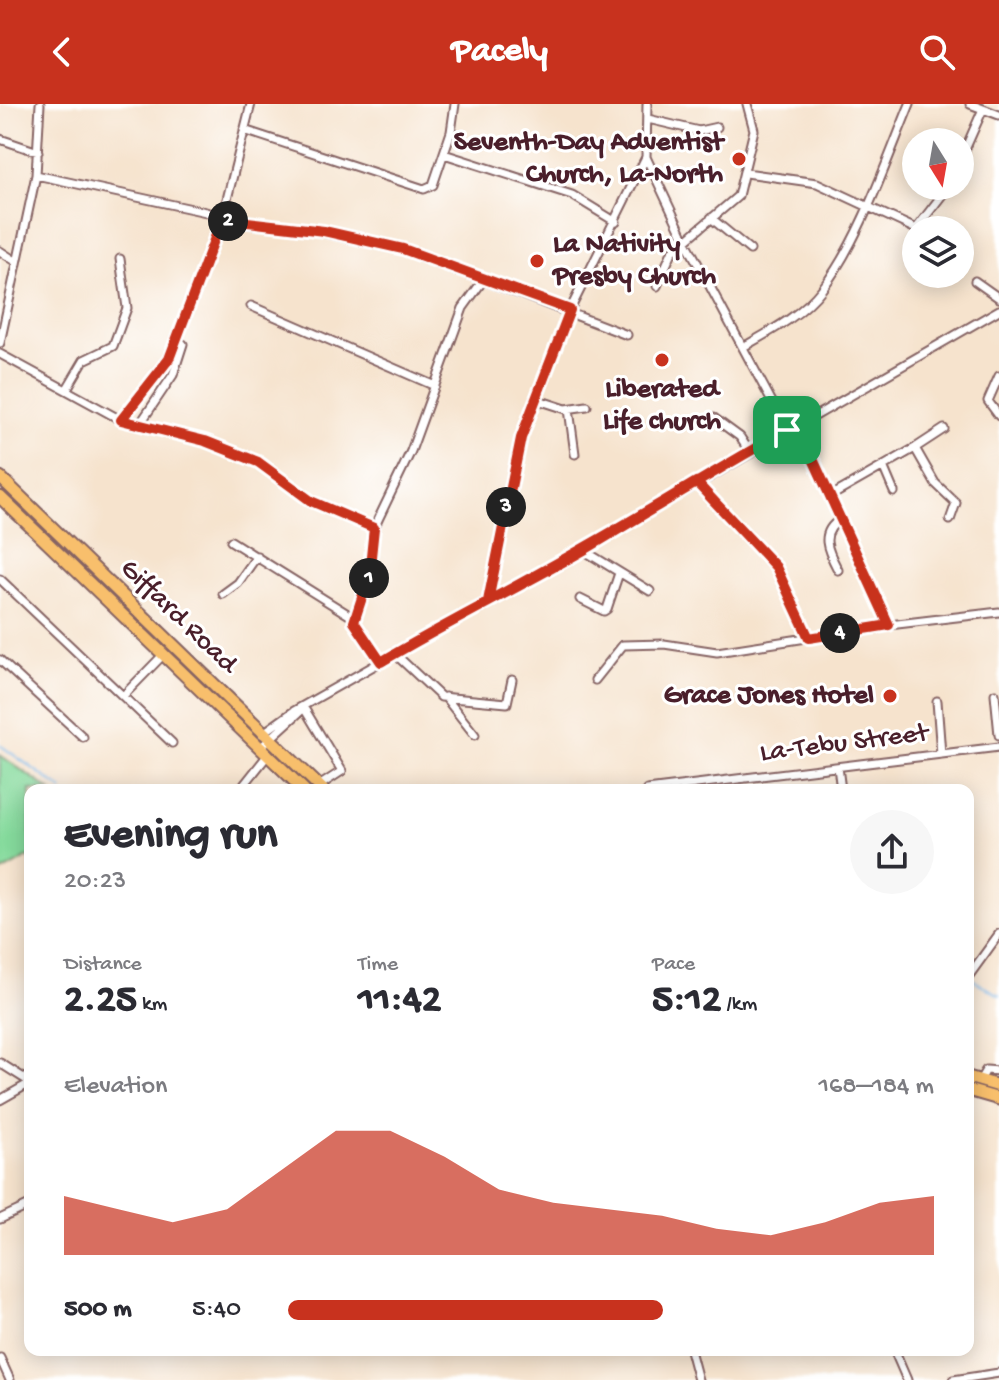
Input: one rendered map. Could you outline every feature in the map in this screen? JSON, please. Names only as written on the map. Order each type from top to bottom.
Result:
[{"type":"main road","name":"Giffard Road","points":[[0,477],[317,784]]},
{"type":"main road","name":"Giffard Road","points":[[0,497],[298,784]]},
{"type":"main road","points":[[974,1079],[999,1086]]},
{"type":"main road","points":[[974,1092],[999,1099]]},
{"type":"street","points":[[0,343],[36,175],[40,104]]},
{"type":"street","points":[[121,420],[157,375],[176,341],[222,219],[251,104]]},
{"type":"street","points":[[244,130],[424,189],[433,185],[444,154],[455,104]]},
{"type":"street","points":[[488,601],[516,460],[535,399],[570,310],[646,157],[647,104]]},
{"type":"street","points":[[657,286],[672,252],[684,238],[738,196],[754,130],[747,104]]},
{"type":"street","points":[[743,347],[805,307],[823,288],[868,207],[910,104]]},
{"type":"street","points":[[970,104],[999,115]]},
{"type":"street","points":[[974,129],[983,109]]},
{"type":"street","points":[[648,119],[699,131],[717,127]]},
{"type":"street","points":[[0,139],[38,152]]},
{"type":"street","points":[[444,154],[572,195],[616,222]]},
{"type":"street","points":[[646,157],[684,238],[787,430]]},
{"type":"street","points":[[746,173],[808,180],[902,223]]},
{"type":"street","points":[[36,175],[206,212],[222,219],[324,231],[403,249],[570,310],[627,335]]},
{"type":"street","points":[[711,218],[750,250]]},
{"type":"street","points":[[0,251],[17,262]]},
{"type":"street","points":[[68,387],[84,360],[113,346],[127,308],[120,259]]},
{"type":"street","points":[[381,662],[355,625],[354,618],[369,576],[374,528],[411,451],[463,308],[484,279]]},
{"type":"street","points":[[975,281],[999,298]]},
{"type":"street","points":[[251,306],[435,386]]},
{"type":"street","points":[[243,784],[267,735],[304,708],[999,310]]},
{"type":"street","points":[[140,424],[173,375],[183,344],[176,341]]},
{"type":"street","points":[[0,354],[68,387],[121,420],[205,441],[258,462],[311,501],[374,528]]},
{"type":"street","points":[[999,376],[988,401],[999,416]]},
{"type":"street","points":[[535,399],[569,409],[587,406]]},
{"type":"street","points":[[569,409],[575,454]]},
{"type":"street","points":[[714,418],[740,437],[749,451]]},
{"type":"street","points":[[797,424],[889,625]]},
{"type":"street","points":[[831,496],[944,429]]},
{"type":"street","points":[[915,448],[935,483],[956,503],[950,520]]},
{"type":"street","points":[[883,466],[894,492]]},
{"type":"street","points":[[696,482],[776,567],[809,638]]},
{"type":"street","points":[[838,570],[826,545],[829,531],[841,519]]},
{"type":"street","points":[[231,541],[354,618]]},
{"type":"street","points":[[583,550],[650,591]]},
{"type":"street","points":[[223,594],[238,583],[257,556]]},
{"type":"street","points":[[580,599],[604,611],[607,609],[619,573]]},
{"type":"street","points":[[0,579],[172,743]]},
{"type":"street","points":[[595,680],[623,645],[664,644],[708,653],[889,625],[999,612]]},
{"type":"street","points":[[395,654],[437,695],[445,697],[507,703],[512,680]]},
{"type":"street","points":[[123,696],[163,655]]},
{"type":"street","points":[[0,660],[83,737]]},
{"type":"street","points":[[995,694],[999,735]]},
{"type":"street","points":[[445,697],[475,735]]},
{"type":"street","points":[[937,701],[941,754]]},
{"type":"street","points":[[304,708],[342,771],[326,784]]},
{"type":"street","name":"La-Tebu Street","points":[[697,784],[999,747]]},
{"type":"street","points":[[838,767],[840,784]]},
{"type":"street","points":[[974,969],[999,934]]},
{"type":"street","points":[[0,1063],[24,1078]]},
{"type":"street","points":[[974,1079],[986,1070],[999,1071]]},
{"type":"street","points":[[0,1100],[24,1086]]},
{"type":"street","points":[[0,1219],[24,1208]]},
{"type":"street","points":[[692,1356],[698,1380]]},
{"type":"street","points":[[897,1356],[907,1380]]},
{"type":"street","points":[[0,1358],[10,1380]]},
{"type":"street","points":[[953,1380],[990,1377],[999,1373]]},
{"type":"green space","points":[[0,755],[41,784],[24,784],[24,859],[0,873]]},
{"type":"waterway","points":[[0,745],[55,784]]},
{"type":"waterway","points":[[974,980],[999,995]]},
{"type":"place","name":"Seventh-Day Adventist Church, La-North","points":[[739,159]]},
{"type":"place","name":"La Nativity Presby Church","points":[[537,261]]},
{"type":"place","name":"Liberated Life church","points":[[662,360]]},
{"type":"place","name":"Grace Jones Hotel","points":[[890,696]]},
{"type":"route","points":[[787,430],[696,482],[583,550],[381,662],[354,622],[369,576],[374,528],[311,501],[258,462],[205,441],[121,420],[169,359],[222,219],[241,224],[324,231],[403,249],[570,310],[521,438],[488,601],[583,550],[640,516],[696,482],[776,567],[809,638],[889,625],[797,424],[787,430]]}]
